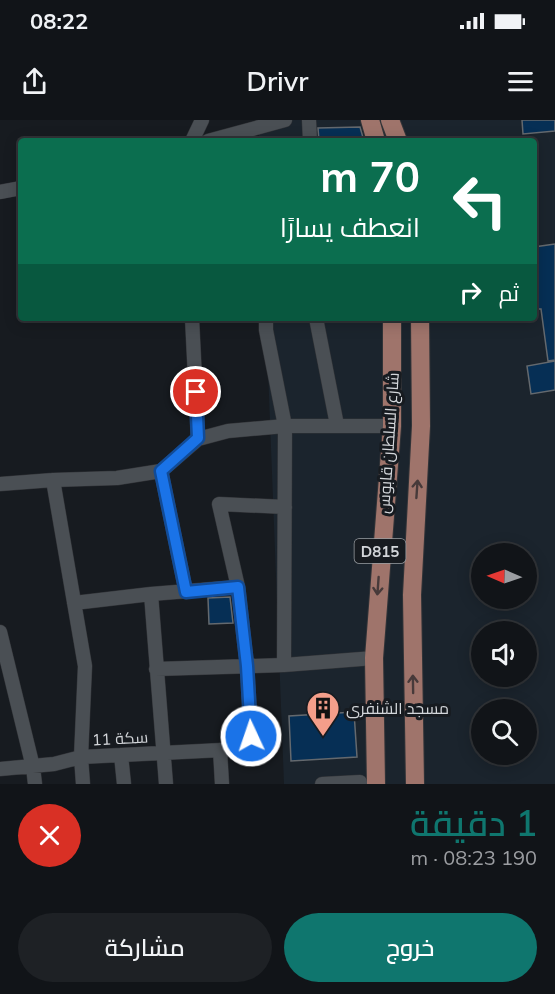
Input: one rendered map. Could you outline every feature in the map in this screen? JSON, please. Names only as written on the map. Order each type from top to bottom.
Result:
[{"type":"main road","points":[[370,120],[375,138]]},
{"type":"main road","points":[[390,120],[397,138]]},
{"type":"main road","name":"شارع السلطان قابوس","points":[[376,784],[374,658],[392,426],[394,348],[392,321]]},
{"type":"main road","name":"شارع السلطان قابوس","points":[[415,784],[412,595],[421,426],[420,321]]},
{"type":"street","points":[[193,138],[202,120]]},
{"type":"street","points":[[219,138],[285,120]]},
{"type":"street","points":[[309,120],[310,138]]},
{"type":"street","points":[[262,126],[262,138]]},
{"type":"street","points":[[0,192],[18,189]]},
{"type":"street","points":[[192,321],[198,438]]},
{"type":"street","points":[[266,321],[285,426],[284,665]]},
{"type":"street","points":[[317,321],[337,425]]},
{"type":"street","points":[[0,484],[117,478],[161,471],[198,438],[228,431],[285,426],[392,426]]},
{"type":"street","points":[[161,471],[186,592]]},
{"type":"street","points":[[53,480],[85,666],[81,757],[83,784]]},
{"type":"street","points":[[247,666],[238,587],[219,504],[285,507]]},
{"type":"street","points":[[74,603],[238,587]]},
{"type":"street","points":[[151,594],[166,784]]},
{"type":"street","points":[[0,632],[33,767],[35,784]]},
{"type":"street","points":[[156,669],[284,665],[374,658]]},
{"type":"street","name":"سكة 11","points":[[0,769],[54,764],[81,757],[242,749],[251,736],[247,666]]},
{"type":"street","points":[[220,750],[222,784]]},
{"type":"street","points":[[121,755],[124,784]]},
{"type":"street","points":[[322,784],[360,782],[360,784]]},
{"type":"shaded area","points":[[258,120],[555,120],[555,784],[284,784],[266,321],[537,321],[537,138],[259,138]]},
{"type":"building","points":[[522,120],[555,120],[555,131],[523,134]]},
{"type":"building","points":[[360,127],[363,138],[319,138],[318,128]]},
{"type":"building","points":[[555,244],[555,360],[548,361],[541,309],[537,309],[537,247]]},
{"type":"building","points":[[555,361],[555,390],[531,394],[527,366]]},
{"type":"building","points":[[230,597],[233,623],[209,624],[208,598]]},
{"type":"building","name":"مسجد الشنفرى","points":[[354,712],[357,757],[291,761],[289,716]]},
{"type":"place","name":"مسجد الشنفرى","points":[[323,737]]},
{"type":"route","points":[[196,392],[198,438],[161,471],[186,592],[238,587],[247,666],[251,736]]}]
